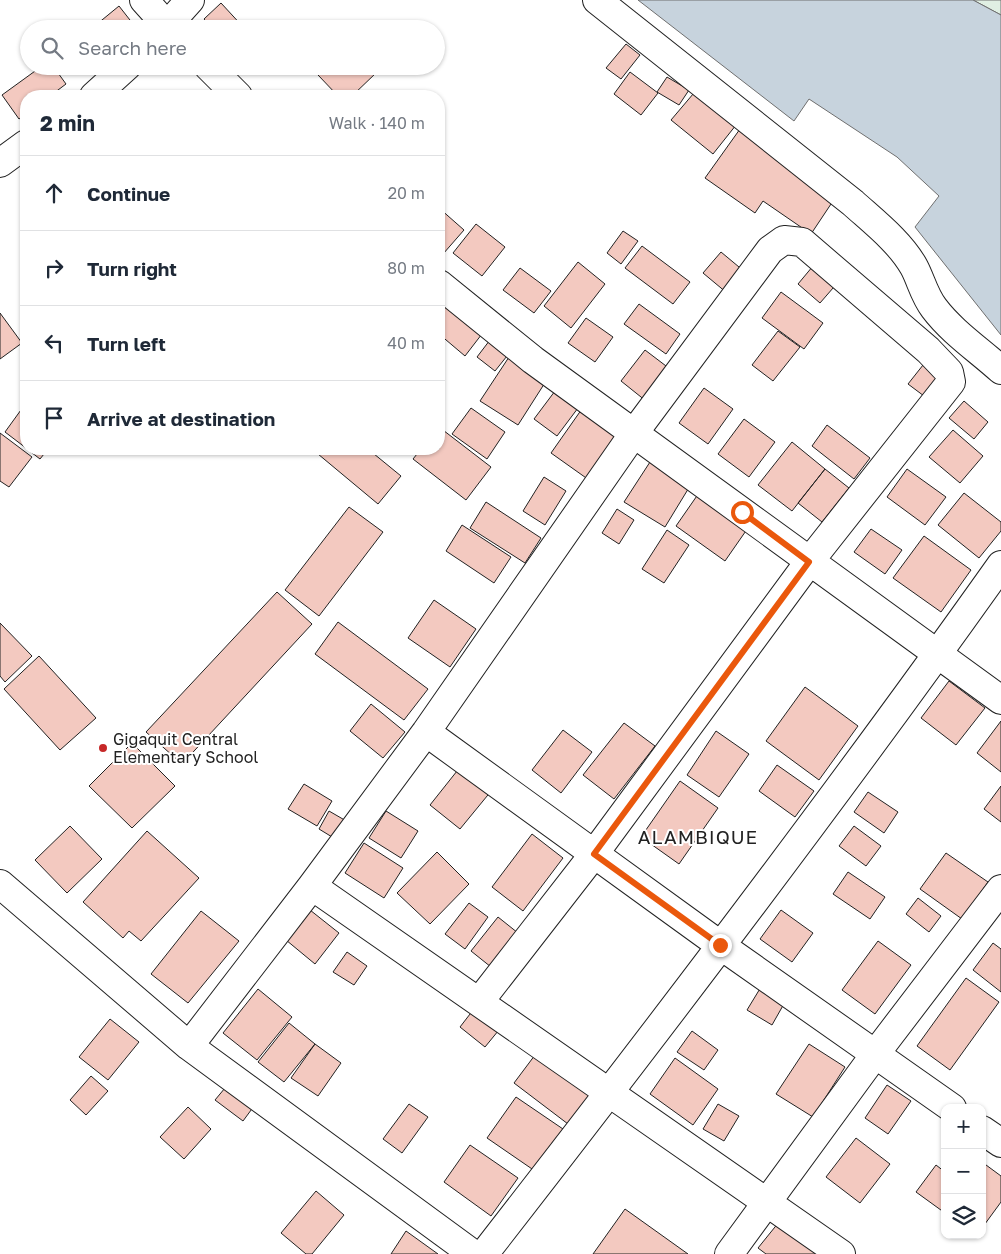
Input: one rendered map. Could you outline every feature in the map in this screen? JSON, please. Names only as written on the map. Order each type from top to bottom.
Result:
[{"type":"street","points":[[144,0],[160,20]]},
{"type":"street","points":[[174,20],[190,0]]},
{"type":"street","points":[[597,0],[853,203],[884,231],[914,266],[925,294],[940,314],[1001,370]]},
{"type":"street","points":[[101,90],[117,75]]},
{"type":"street","points":[[217,75],[232,90]]},
{"type":"street","points":[[0,163],[20,148]]},
{"type":"street","points":[[189,1046],[312,886],[426,732],[634,433],[770,250],[784,240],[802,242],[928,350],[949,372],[951,378],[948,387],[809,562],[594,854],[479,1002]]},
{"type":"street","points":[[445,289],[533,360],[1001,700]]},
{"type":"street","points":[[484,1254],[609,1093],[938,654],[1001,565]]},
{"type":"street","points":[[426,732],[720,945],[946,1104]]},
{"type":"street","points":[[0,884],[189,1046],[473,1254]]},
{"type":"street","points":[[312,886],[842,1254]]},
{"type":"street","points":[[729,1254],[876,1053],[1001,889]]},
{"type":"street","points":[[986,1133],[1001,1143]]},
{"type":"green space","points":[[973,0],[1001,0],[1001,15]]},
{"type":"shaded area","points":[[638,0],[973,0],[1001,15],[1001,335],[915,227],[939,196],[897,157],[809,99],[794,121]]},
{"type":"building","points":[[221,3],[237,20],[205,20]]},
{"type":"building","points":[[119,6],[130,20],[102,20]]},
{"type":"building","points":[[626,44],[640,55],[621,79],[606,68]]},
{"type":"building","points":[[630,72],[658,93],[641,115],[614,94]]},
{"type":"building","points":[[30,75],[60,75],[66,84],[58,90],[20,90],[19,119],[2,95]]},
{"type":"building","points":[[318,75],[374,75],[358,90],[332,90]]},
{"type":"building","points":[[667,77],[689,90],[679,105],[657,92]]},
{"type":"building","points":[[699,87],[740,120],[713,154],[671,120]]},
{"type":"building","points":[[740,129],[837,195],[811,234],[763,201],[755,213],[705,178]]},
{"type":"building","points":[[445,213],[464,230],[445,252]]},
{"type":"building","points":[[476,224],[505,247],[482,276],[453,253]]},
{"type":"building","points":[[623,231],[638,241],[621,264],[607,253]]},
{"type":"building","points":[[642,246],[690,282],[673,304],[625,268]]},
{"type":"building","points":[[721,252],[745,272],[727,293],[703,273]]},
{"type":"building","points":[[818,260],[840,280],[820,303],[798,284]]},
{"type":"building","points":[[578,262],[605,284],[571,328],[544,306]]},
{"type":"building","points":[[520,268],[551,291],[534,313],[503,290]]},
{"type":"building","points":[[781,292],[823,323],[804,349],[762,318]]},
{"type":"building","points":[[448,301],[485,330],[465,356],[445,339],[445,305]]},
{"type":"building","points":[[639,304],[680,334],[666,354],[624,324]]},
{"type":"building","points":[[0,313],[20,340],[20,344],[0,359]]},
{"type":"building","points":[[586,318],[613,337],[595,362],[568,343]]},
{"type":"building","points":[[778,331],[800,347],[773,381],[752,365]]},
{"type":"building","points":[[493,336],[511,351],[495,371],[477,357]]},
{"type":"building","points":[[645,350],[670,369],[646,401],[621,381]]},
{"type":"building","points":[[511,354],[548,378],[518,425],[480,401]]},
{"type":"building","points":[[927,360],[947,375],[928,399],[908,384]]},
{"type":"building","points":[[558,387],[581,404],[557,436],[534,419]]},
{"type":"building","points":[[704,388],[733,409],[708,444],[679,423]]},
{"type":"building","points":[[964,401],[988,422],[974,439],[949,418]]},
{"type":"building","points":[[584,406],[621,433],[589,480],[551,453]]},
{"type":"building","points":[[471,408],[505,432],[487,459],[452,434]]},
{"type":"building","points":[[20,411],[20,443],[5,432]]},
{"type":"building","points":[[744,419],[775,442],[749,477],[718,454]]},
{"type":"building","points":[[827,425],[870,458],[854,479],[812,446]]},
{"type":"building","points":[[953,430],[983,456],[960,483],[929,457]]},
{"type":"building","points":[[445,432],[491,467],[466,500],[413,459],[416,455],[445,455]]},
{"type":"building","points":[[0,433],[20,448],[20,455],[29,455],[32,457],[9,487],[0,481]]},
{"type":"building","points":[[792,442],[825,469],[792,511],[758,485]]},
{"type":"building","points":[[35,455],[43,455],[40,459]]},
{"type":"building","points":[[319,455],[375,455],[401,476],[378,504]]},
{"type":"building","points":[[650,462],[690,486],[665,527],[624,502]]},
{"type":"building","points":[[825,469],[849,488],[822,522],[798,503]]},
{"type":"building","points":[[907,469],[946,497],[925,525],[887,497]]},
{"type":"building","points":[[544,477],[566,491],[545,525],[523,511]]},
{"type":"building","points":[[701,490],[750,525],[725,561],[676,526]]},
{"type":"building","points":[[964,493],[1001,522],[1001,531],[979,558],[938,525]]},
{"type":"building","points":[[486,502],[541,538],[525,563],[470,528]]},
{"type":"building","points":[[349,507],[383,532],[319,616],[285,590]]},
{"type":"building","points":[[617,509],[634,520],[619,544],[602,533]]},
{"type":"building","points":[[462,525],[511,557],[494,583],[446,551]]},
{"type":"building","points":[[871,529],[902,550],[885,574],[854,552]]},
{"type":"building","points":[[667,530],[689,545],[664,583],[642,569]]},
{"type":"building","points":[[924,536],[971,570],[941,612],[893,578]]},
{"type":"building","points":[[277,592],[312,624],[182,764],[146,732]]},
{"type":"building","points":[[434,600],[476,629],[450,667],[408,638]]},
{"type":"building","points":[[338,622],[428,689],[404,720],[315,654]]},
{"type":"building","points":[[0,623],[32,656],[5,682],[0,676]]},
{"type":"building","points":[[39,656],[96,718],[60,750],[4,689]]},
{"type":"building","points":[[949,681],[985,708],[956,745],[921,718]]},
{"type":"building","points":[[805,687],[858,726],[819,780],[766,741]]},
{"type":"building","points":[[371,704],[405,732],[383,758],[350,731]]},
{"type":"building","points":[[1001,721],[1001,772],[977,753]]},
{"type":"building","points":[[624,723],[655,746],[614,799],[583,775]]},
{"type":"building","points":[[563,730],[592,752],[561,793],[532,770]]},
{"type":"building","points":[[716,731],[749,754],[719,797],[687,775]]},
{"type":"building","points":[[132,743],[175,786],[132,828],[89,786]]},
{"type":"building","points":[[777,765],[814,791],[795,817],[759,791]]},
{"type":"building","points":[[461,766],[492,790],[460,829],[430,805]]},
{"type":"building","points":[[680,781],[718,808],[679,864],[641,837]]},
{"type":"building","points":[[304,784],[332,801],[317,826],[288,809]]},
{"type":"building","points":[[1001,786],[1001,822],[984,809]]},
{"type":"building","points":[[868,792],[898,812],[884,833],[854,812]]},
{"type":"building","points":[[329,811],[348,822],[337,840],[319,829]]},
{"type":"building","points":[[386,811],[418,831],[401,858],[369,838]]},
{"type":"building","points":[[70,826],[102,859],[67,893],[35,860]]},
{"type":"building","points":[[854,826],[881,846],[866,866],[839,846]]},
{"type":"building","points":[[147,831],[199,878],[141,941],[129,931],[123,938],[83,902]]},
{"type":"building","points":[[532,834],[563,858],[523,911],[492,887]]},
{"type":"building","points":[[364,843],[403,868],[384,898],[345,873]]},
{"type":"building","points":[[437,852],[469,884],[430,924],[397,893]]},
{"type":"building","points":[[946,853],[988,882],[962,919],[920,889]]},
{"type":"building","points":[[848,872],[885,897],[870,919],[833,894]]},
{"type":"building","points":[[918,898],[941,916],[929,932],[906,914]]},
{"type":"building","points":[[469,903],[488,917],[465,949],[445,934]]},
{"type":"building","points":[[310,910],[339,933],[315,964],[286,940]]},
{"type":"building","points":[[781,910],[813,933],[792,962],[760,939]]},
{"type":"building","points":[[201,911],[239,941],[188,1003],[151,974]]},
{"type":"building","points":[[498,917],[523,937],[496,971],[471,951]]},
{"type":"building","points":[[878,941],[911,965],[875,1014],[842,990]]},
{"type":"building","points":[[993,943],[1001,949],[1001,992],[973,970]]},
{"type":"building","points":[[347,952],[367,966],[354,985],[333,972]]},
{"type":"building","points":[[966,978],[999,1002],[950,1070],[917,1046]]},
{"type":"building","points":[[761,987],[785,1002],[772,1025],[747,1010]]},
{"type":"building","points":[[258,989],[292,1017],[257,1060],[223,1033]]},
{"type":"building","points":[[477,1005],[503,1025],[485,1047],[460,1027]]},
{"type":"building","points":[[110,1019],[139,1042],[108,1080],[79,1057]]},
{"type":"building","points":[[289,1023],[315,1044],[284,1082],[258,1062]]},
{"type":"building","points":[[692,1031],[718,1050],[704,1070],[677,1052]]},
{"type":"building","points":[[315,1044],[341,1063],[318,1096],[291,1078]]},
{"type":"building","points":[[809,1044],[845,1067],[813,1117],[776,1094]]},
{"type":"building","points":[[538,1051],[592,1092],[568,1124],[514,1083]]},
{"type":"building","points":[[675,1058],[718,1089],[693,1125],[650,1094]]},
{"type":"building","points":[[91,1076],[108,1091],[86,1115],[70,1100]]},
{"type":"building","points":[[230,1082],[257,1102],[243,1121],[215,1100]]},
{"type":"building","points":[[887,1085],[911,1101],[888,1134],[865,1118]]},
{"type":"building","points":[[516,1097],[563,1129],[535,1171],[487,1138]]},
{"type":"building","points":[[409,1104],[428,1117],[402,1153],[383,1139]]},
{"type":"building","points":[[718,1104],[739,1116],[724,1141],[703,1129]]},
{"type":"building","points":[[188,1107],[211,1129],[184,1159],[160,1137]]},
{"type":"building","points":[[856,1138],[890,1164],[860,1203],[826,1177]]},
{"type":"building","points":[[470,1145],[518,1178],[491,1216],[444,1182]]},
{"type":"building","points":[[936,1165],[941,1169],[941,1210],[916,1192]]},
{"type":"building","points":[[986,1165],[1001,1176],[1001,1202],[986,1223]]},
{"type":"building","points":[[316,1191],[344,1215],[312,1254],[306,1254],[281,1233]]},
{"type":"building","points":[[625,1209],[688,1254],[593,1254]]},
{"type":"building","points":[[779,1222],[818,1252],[816,1254],[766,1254],[758,1248]]},
{"type":"building","points":[[406,1231],[438,1254],[391,1254]]},
{"type":"place","name":"Gigaquit Central Elementary School","points":[[103,748]]},
{"type":"district","name":"ALAMBIQUE","points":[[698,836]]},
{"type":"route","points":[[720,945],[594,854],[809,562],[742,512]]}]
